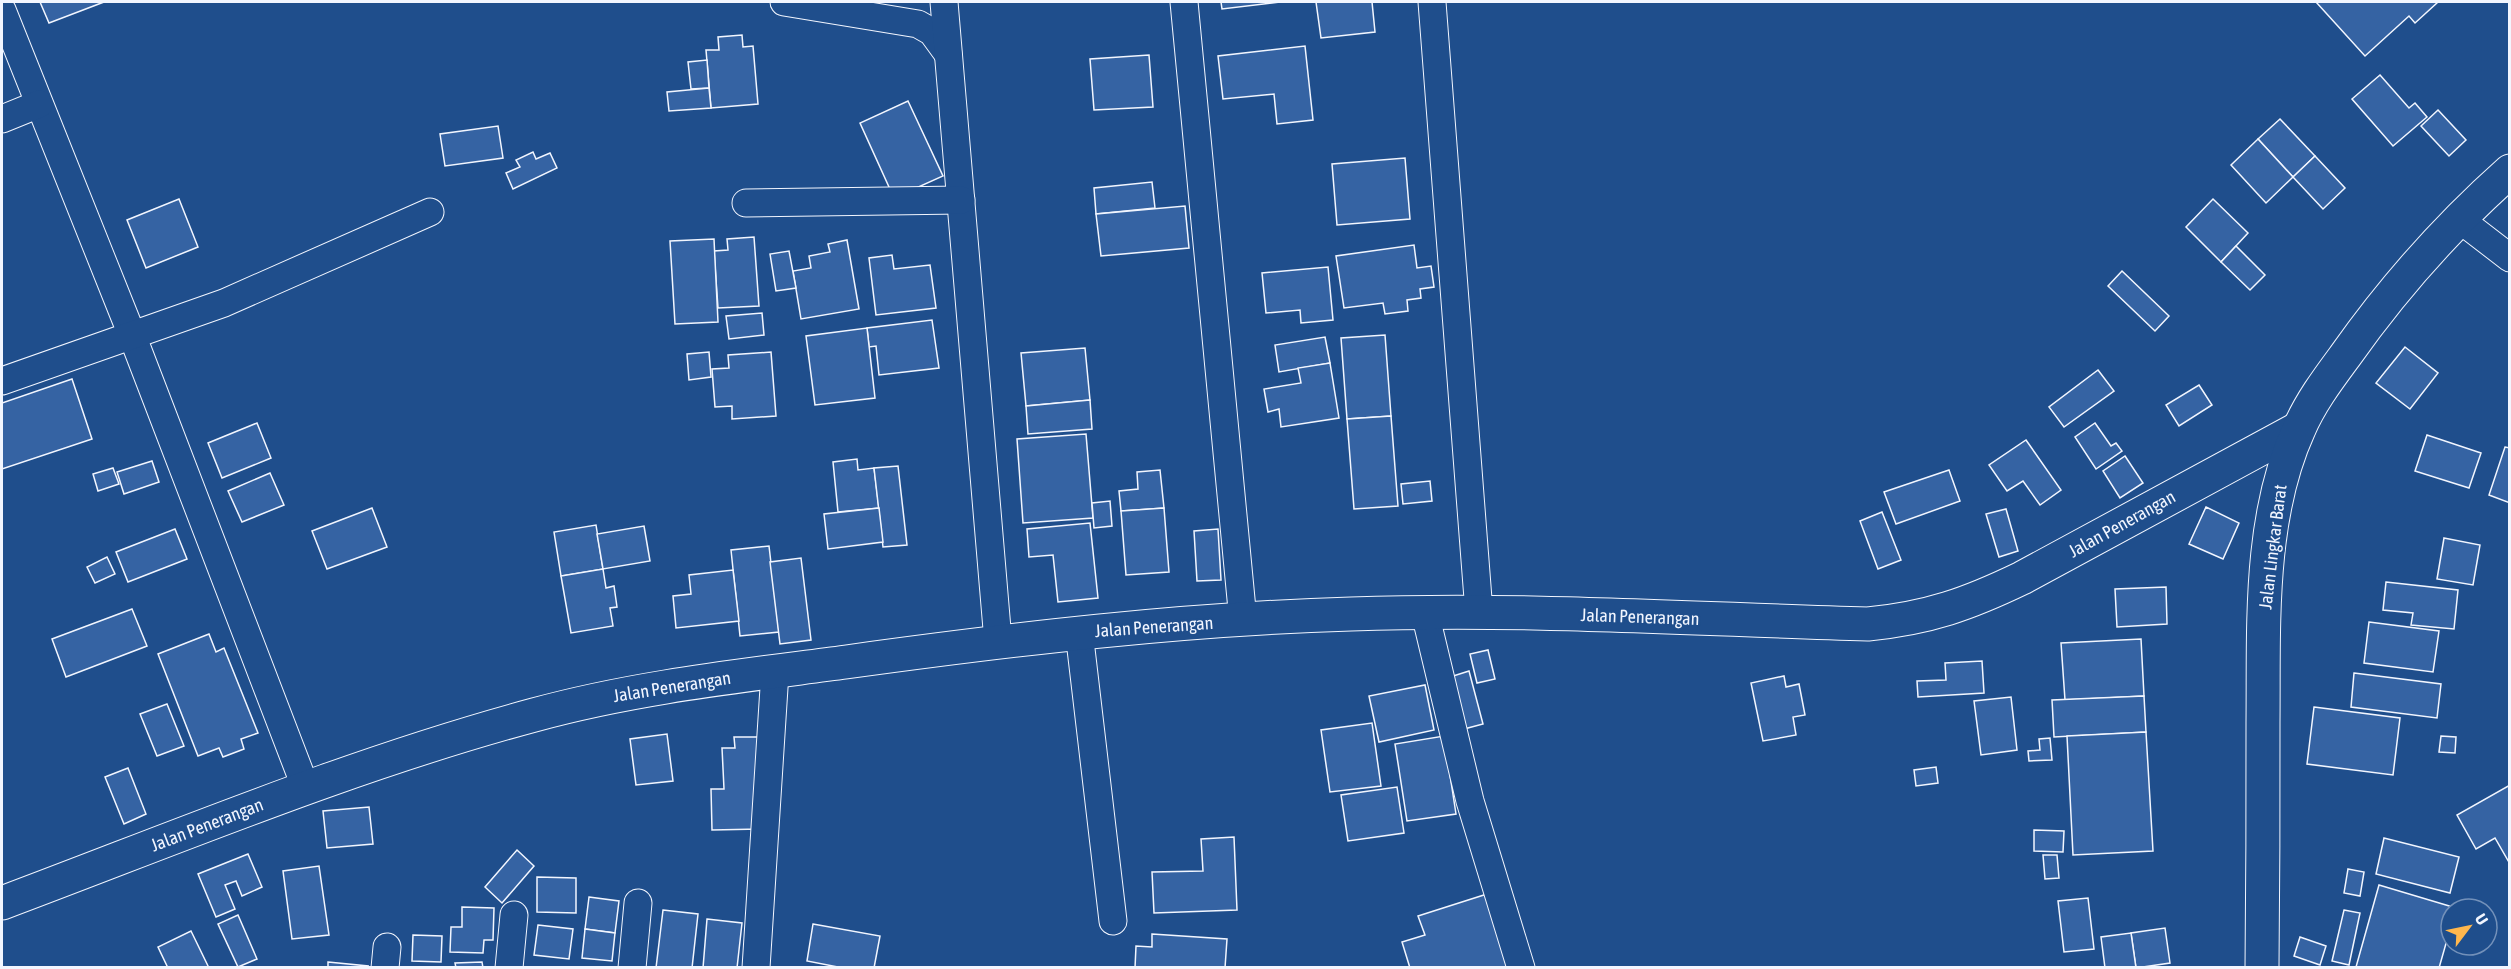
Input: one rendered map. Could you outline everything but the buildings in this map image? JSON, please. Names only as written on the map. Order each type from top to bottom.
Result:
[{"type":"main road","name":"Jalan Lingkar Barat","points":[[2262,968],[2264,635],[2275,507],[2285,466],[2299,428],[2324,386],[2378,309],[2458,218],[2510,171]]},
{"type":"main road","name":"Jalan Penerangan","points":[[2,903],[186,834],[305,786],[533,715],[671,685],[998,641],[1079,632],[1243,620],[1479,612],[1868,624],[1909,620],[1940,613],[1979,599],[2022,578],[2299,428]]},
{"type":"street","points":[[784,2],[918,24],[932,32],[948,54]]},
{"type":"street","points":[[944,2],[998,641]]},
{"type":"street","points":[[1184,2],[1243,620]]},
{"type":"street","points":[[1432,2],[1479,612]]},
{"type":"street","points":[[2,10],[132,335],[305,786]]},
{"type":"street","points":[[2,119],[39,104]]},
{"type":"street","points":[[746,203],[961,200]]},
{"type":"street","points":[[2,381],[273,284],[430,212]]},
{"type":"street","points":[[2458,218],[2510,258]]},
{"type":"street","points":[[1425,613],[1470,801],[1521,968]]},
{"type":"street","points":[[1079,632],[1113,921]]},
{"type":"street","points":[[756,968],[775,672]]},
{"type":"street","points":[[633,968],[638,903]]},
{"type":"street","points":[[509,968],[514,915]]}]
